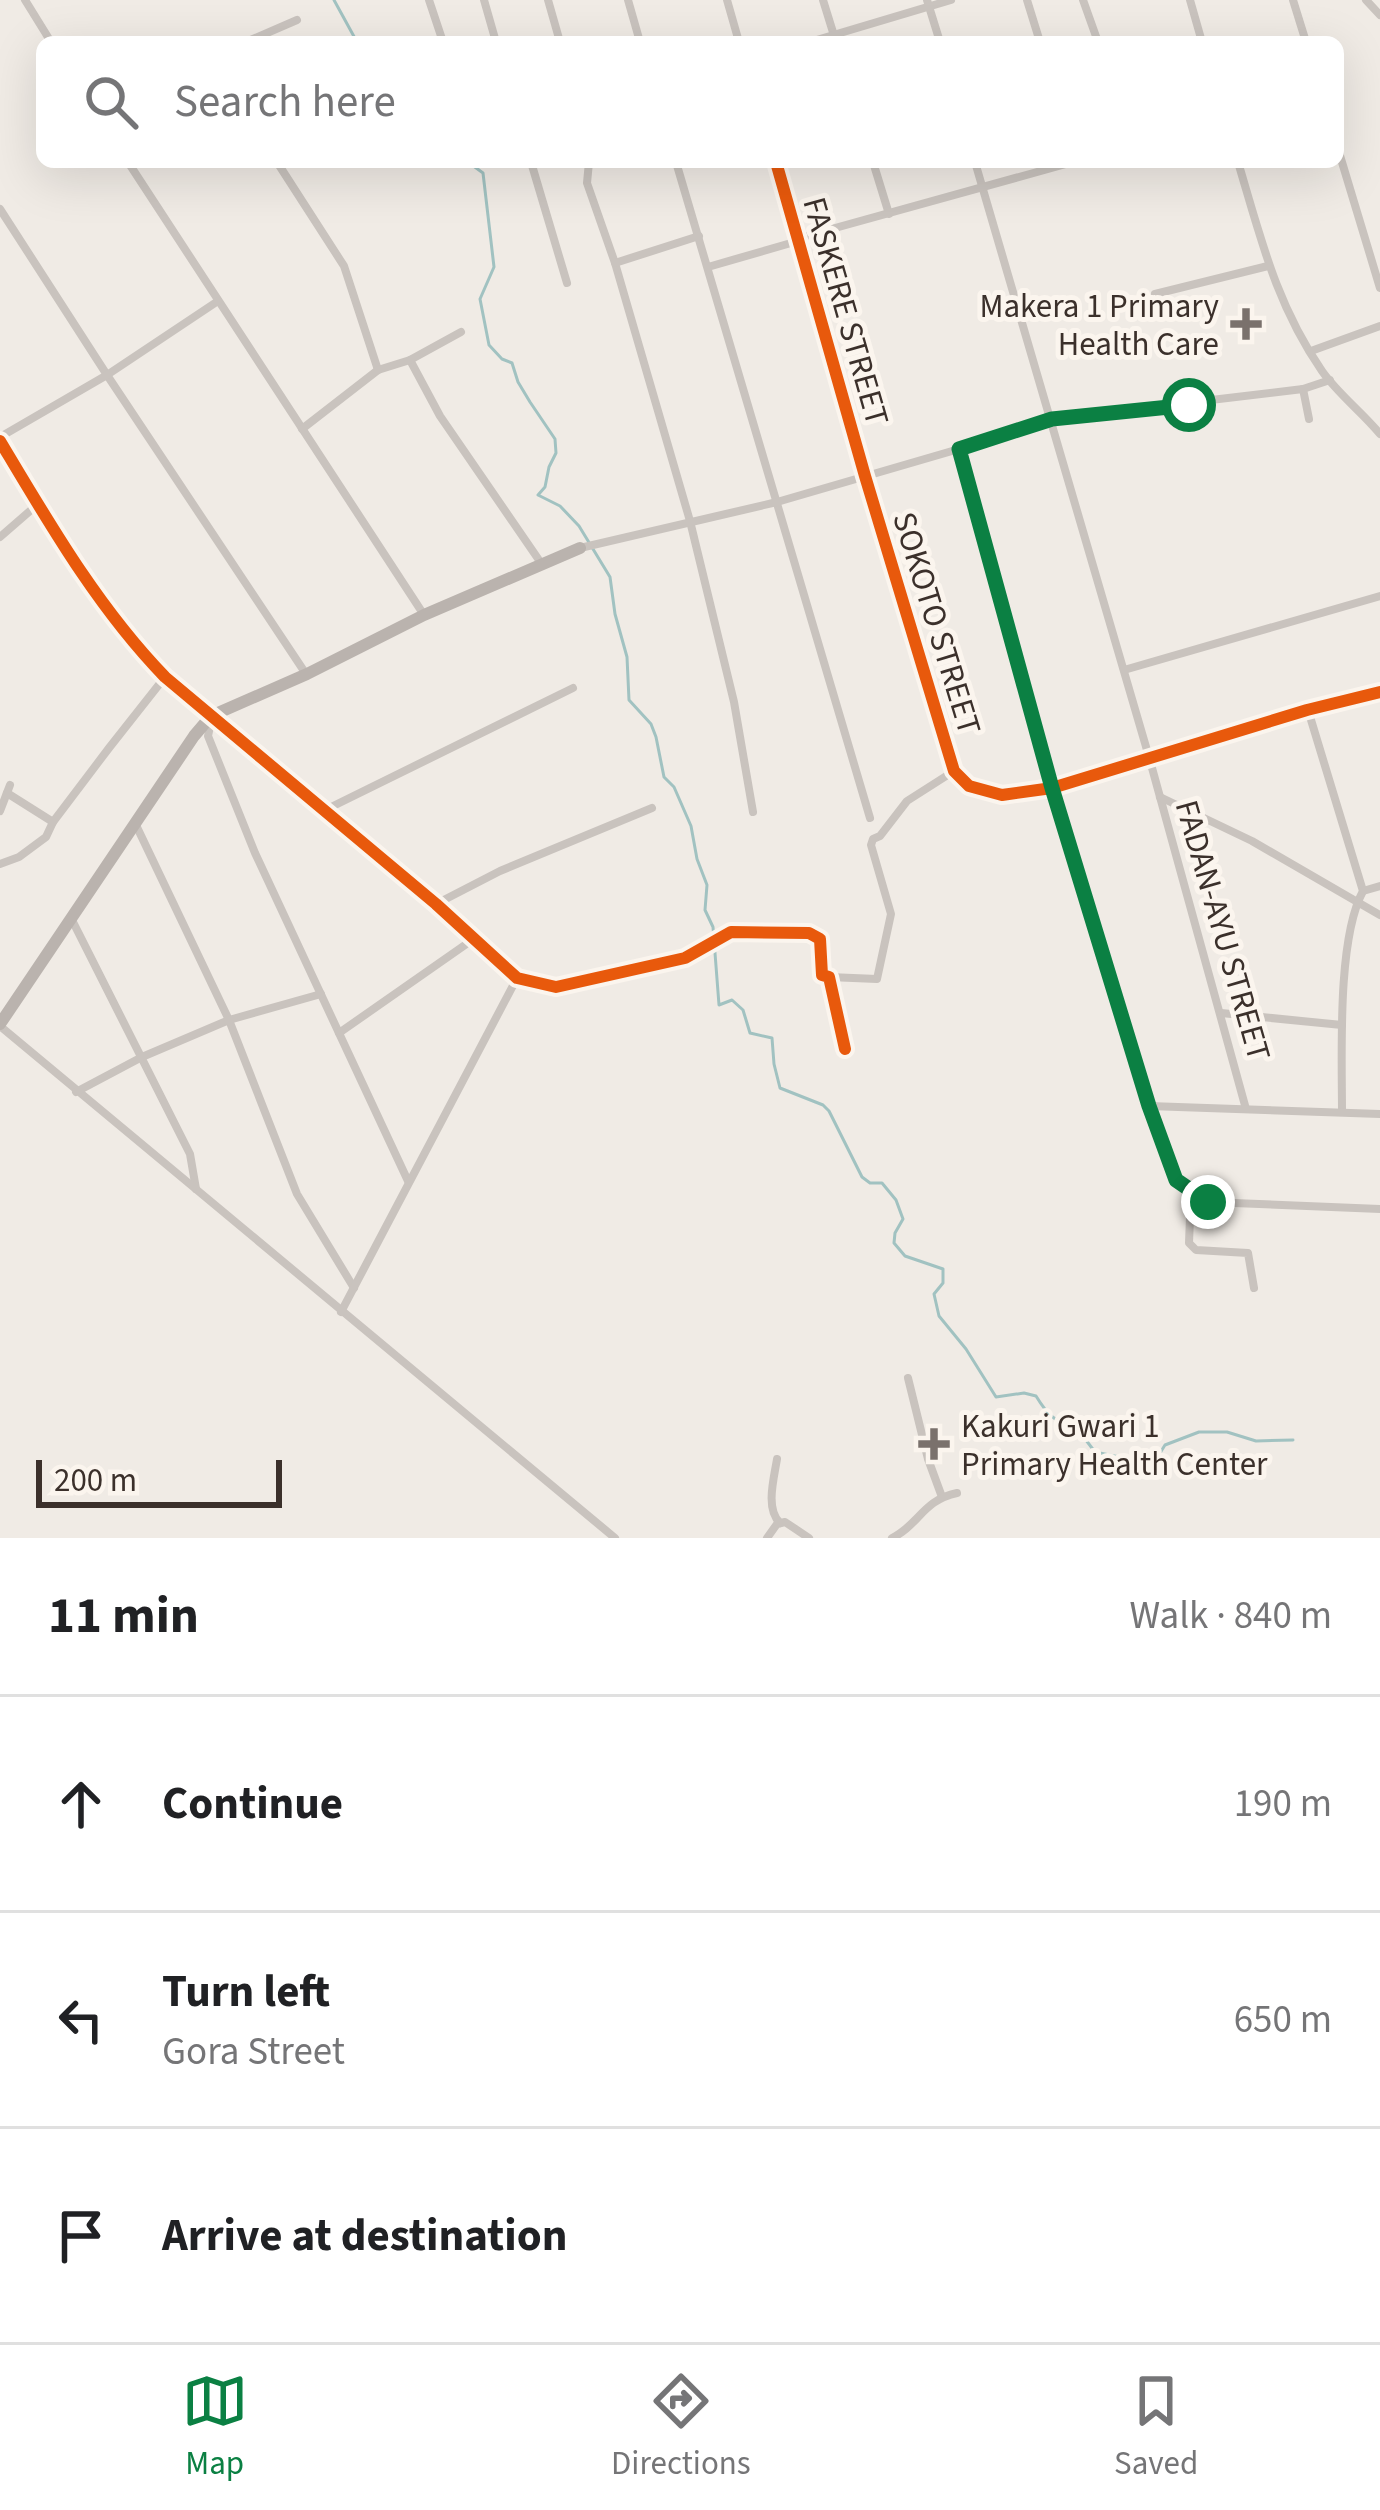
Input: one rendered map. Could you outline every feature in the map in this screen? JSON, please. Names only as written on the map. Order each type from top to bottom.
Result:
[{"type":"main road","points":[[0,1025],[134,823],[212,716],[424,615],[580,548]]},
{"type":"street","points":[[25,0],[47,36]]},
{"type":"street","points":[[430,0],[440,36]]},
{"type":"street","points":[[484,0],[494,36]]},
{"type":"street","points":[[548,0],[558,36]]},
{"type":"street","points":[[628,0],[638,36]]},
{"type":"street","points":[[727,0],[737,36]]},
{"type":"street","points":[[824,0],[834,36]]},
{"type":"street","points":[[840,36],[928,3],[951,0]]},
{"type":"street","points":[[1027,0],[1038,36]]},
{"type":"street","points":[[1083,0],[1096,36]]},
{"type":"street","points":[[1190,0],[1200,36]]},
{"type":"street","points":[[1293,0],[1304,36]]},
{"type":"street","points":[[1366,0],[1380,15]]},
{"type":"street","points":[[928,3],[938,36]]},
{"type":"street","points":[[260,36],[297,20]]},
{"type":"street","points":[[132,168],[424,615]]},
{"type":"street","points":[[281,168],[344,266],[378,370]]},
{"type":"street","points":[[533,168],[567,283]]},
{"type":"street","points":[[588,168],[587,183],[615,263],[689,521],[734,702],[753,812]]},
{"type":"street","points":[[678,168],[870,818]]},
{"type":"street","name":"FASKERE STREET","points":[[778,168],[866,476]]},
{"type":"street","points":[[875,168],[889,214]]},
{"type":"street","name":"FADAN-AYU STREET","points":[[977,168],[1246,1109]]},
{"type":"street","points":[[708,267],[1050,168]]},
{"type":"street","points":[[1240,168],[1281,301],[1330,380],[1380,434]]},
{"type":"street","points":[[1344,168],[1380,288]]},
{"type":"street","points":[[0,209],[307,674]]},
{"type":"street","points":[[615,263],[699,236]]},
{"type":"street","points":[[1155,294],[1268,266]]},
{"type":"street","points":[[218,302],[0,439],[75,563],[138,650],[517,978],[556,987],[685,958],[741,930],[816,934],[822,975],[877,979],[891,914],[873,839],[907,801],[954,771]]},
{"type":"street","points":[[1311,350],[1380,326]]},
{"type":"street","points":[[302,429],[378,370],[410,360],[461,332]]},
{"type":"street","points":[[410,360],[440,416],[541,563]]},
{"type":"street","points":[[580,548],[776,502],[1052,419],[1303,389],[1330,380]]},
{"type":"street","points":[[1303,389],[1309,419]]},
{"type":"street","points":[[1363,413],[1380,411]]},
{"type":"street","points":[[959,449],[1052,788],[1176,1180],[1208,1202],[1380,1209]]},
{"type":"street","name":"SOKOTO STREET","points":[[866,476],[954,771],[969,786],[1002,796],[1052,788],[1380,692]]},
{"type":"street","points":[[0,536],[38,504]]},
{"type":"street","points":[[1124,670],[1380,596]]},
{"type":"street","points":[[0,864],[46,837],[165,677]]},
{"type":"street","points":[[323,811],[573,688]]},
{"type":"street","points":[[1307,710],[1363,891]]},
{"type":"street","points":[[212,716],[208,736],[255,853],[408,1181]]},
{"type":"street","points":[[0,811],[8,789],[53,822]]},
{"type":"street","points":[[1158,796],[1252,841],[1380,916]]},
{"type":"street","points":[[436,904],[500,871],[652,808]]},
{"type":"street","points":[[134,823],[229,1020],[297,1194],[354,1288]]},
{"type":"street","points":[[1342,1112],[1342,1025],[1350,934],[1363,891],[1380,886]]},
{"type":"street","points":[[71,919],[190,1154],[196,1190]]},
{"type":"street","points":[[340,1033],[475,938]]},
{"type":"street","points":[[829,977],[845,1049]]},
{"type":"street","points":[[341,1312],[517,978]]},
{"type":"street","points":[[76,1091],[229,1020],[321,994]]},
{"type":"street","points":[[1221,1013],[1342,1025]]},
{"type":"street","points":[[0,1025],[615,1538]]},
{"type":"street","points":[[1149,1106],[1380,1114]]},
{"type":"street","points":[[1190,1192],[1189,1243],[1196,1250],[1248,1253],[1254,1288]]},
{"type":"street","points":[[908,1378],[942,1497]]},
{"type":"street","points":[[778,1459],[773,1515],[780,1523]]},
{"type":"street","points":[[892,1538],[908,1530],[942,1497],[957,1493]]},
{"type":"street","points":[[767,1538],[777,1524],[790,1522],[809,1538]]},
{"type":"waterway","points":[[334,0],[354,36]]},
{"type":"waterway","points":[[476,168],[483,173],[494,267],[480,299],[489,345],[512,363],[518,382],[555,439],[556,453],[538,495],[560,506],[579,526],[610,577],[627,657],[629,700],[651,724],[664,777],[674,787],[691,826],[707,885],[705,910],[713,927],[719,1005],[732,1000],[743,1010],[750,1033],[772,1038],[780,1088],[823,1105],[862,1177],[882,1183],[896,1200],[903,1219],[894,1243],[905,1256],[943,1269],[943,1283],[934,1294],[939,1316],[996,1397],[1036,1396],[1052,1417],[1076,1427],[1095,1452],[1150,1469],[1165,1445],[1199,1432],[1227,1432],[1256,1441],[1293,1440]]},
{"type":"cycle path","points":[[778,168],[954,771],[969,786],[1002,795],[1052,788],[1380,692]]},
{"type":"cycle path","points":[[0,441],[96,594],[165,677],[517,978],[556,987],[685,958],[731,932],[809,933],[820,939],[822,975],[829,977],[845,1049]]},
{"type":"place","name":"Makera 1 Primary Health Care","points":[[1246,324]]},
{"type":"place","name":"Kakuri Gwari 1 Primary Health Center","points":[[934,1444]]},
{"type":"route","points":[[1189,405],[1052,419],[959,449],[1052,788],[1149,1106],[1176,1180],[1208,1202]]}]
